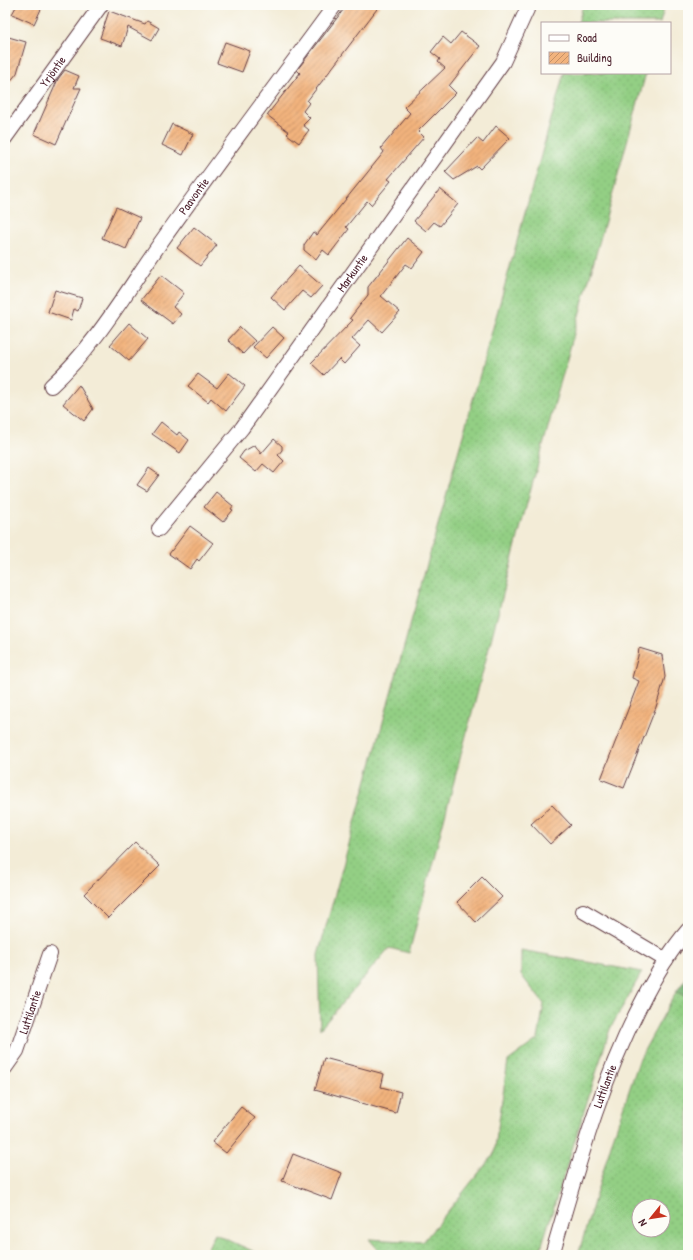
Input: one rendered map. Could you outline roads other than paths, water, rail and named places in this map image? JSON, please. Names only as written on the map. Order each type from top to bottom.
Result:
[{"type":"street","name":"Yrjöntie","points":[[5,138],[101,5]]},
{"type":"street","name":"Paavontie","points":[[51,386],[72,367],[90,345],[160,243],[335,5]]},
{"type":"street","name":"Markuntie","points":[[159,529],[242,428],[498,68],[529,5]]},
{"type":"street","points":[[582,911],[666,960]]},
{"type":"street","name":"Luttilantie","points":[[552,1255],[601,1094],[623,1039],[666,960],[688,930]]},
{"type":"street","name":"Luttilantie","points":[[5,1068],[17,1052],[50,954]]}]
